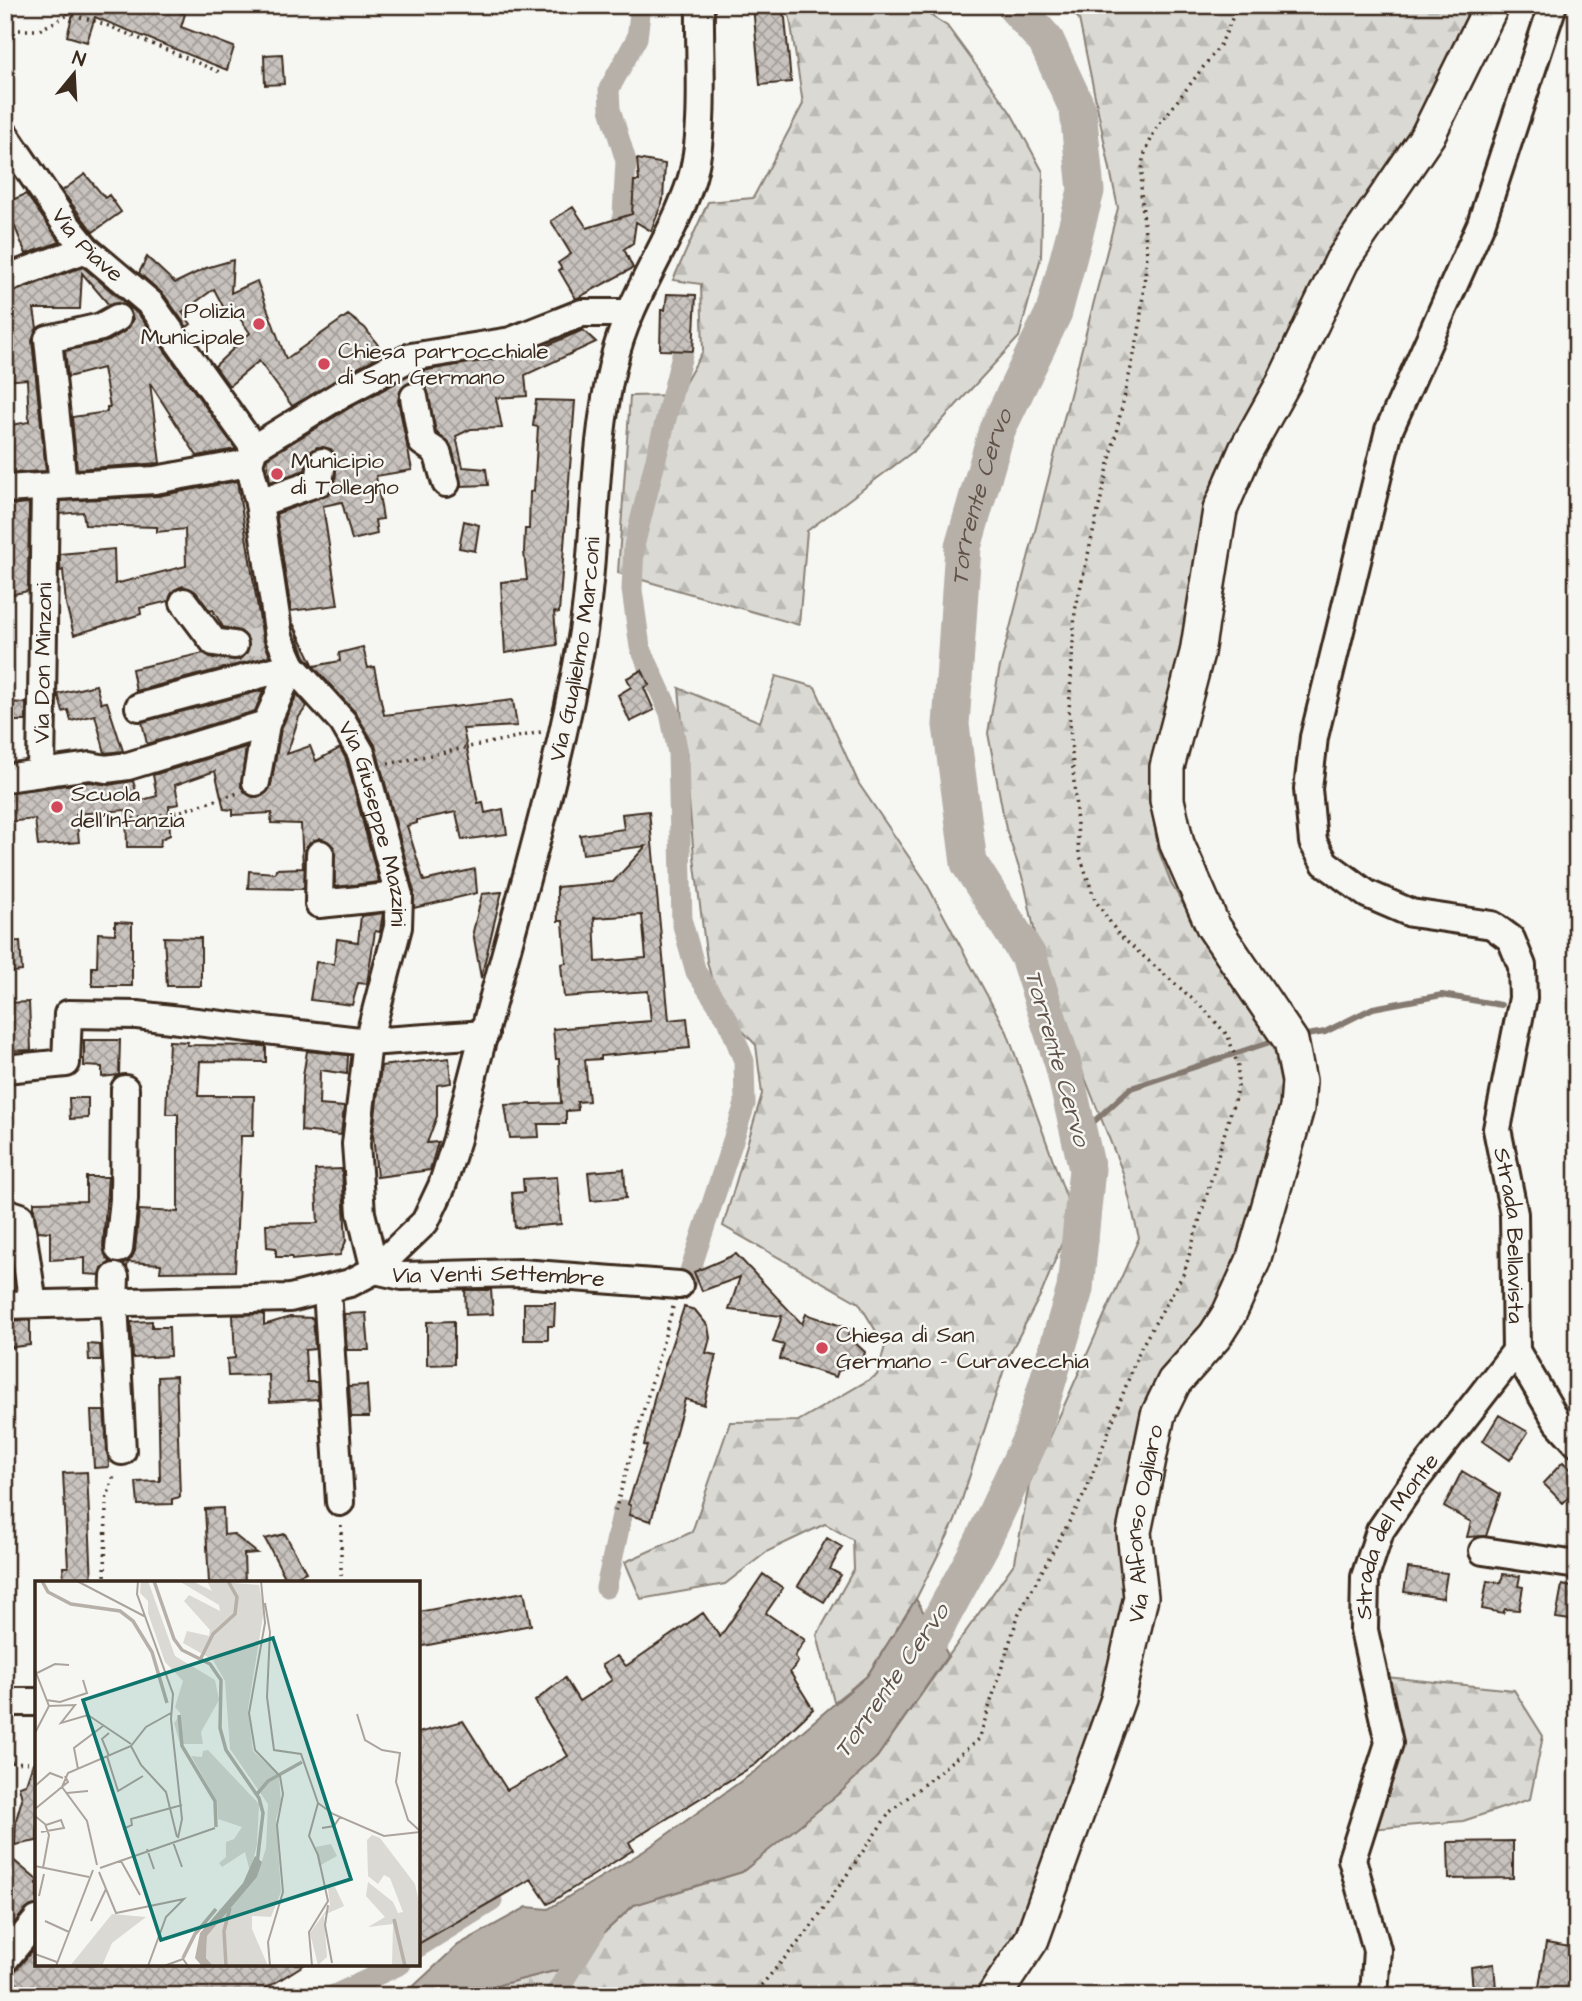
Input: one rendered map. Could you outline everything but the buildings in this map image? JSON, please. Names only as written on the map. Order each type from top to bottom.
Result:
[{"type":"main road","name":"Via Alfonso Ogliaro","points":[[994,1996],[1032,1938],[1118,1699],[1141,1597],[1134,1532],[1158,1415],[1174,1382],[1215,1336],[1229,1314],[1252,1261],[1297,1108],[1299,1081],[1291,1041],[1213,926],[1181,855],[1167,800],[1167,767],[1197,653],[1220,510],[1246,450],[1284,382],[1342,261],[1428,135],[1492,5]]},
{"type":"street","name":"Via Guglielmo Marconi","points":[[375,1270],[425,1222],[442,1186],[485,1034],[581,643],[597,461],[613,364],[629,313],[672,231],[692,178],[698,125],[699,5]]},
{"type":"street","name":"Strada Bellavista","points":[[1553,5],[1481,224],[1389,430],[1314,737],[1308,789],[1313,842],[1325,863],[1367,894],[1411,913],[1466,919],[1492,925],[1511,939],[1522,966],[1522,998],[1497,1129],[1514,1214],[1516,1351],[1557,1421],[1577,1443]]},
{"type":"street","name":"Via Piave","points":[[5,135],[86,249],[151,304],[252,456]]},
{"type":"street","points":[[5,279],[86,249]]},
{"type":"street","points":[[5,489],[155,480],[252,456],[343,393],[404,365],[511,341],[582,313],[629,313]]},
{"type":"street","name":"Via Don Minzoni","points":[[117,318],[101,327],[48,339],[54,486],[41,773],[90,766],[106,769],[177,754],[267,724]]},
{"type":"street","points":[[414,397],[422,442],[437,452],[446,483]]},
{"type":"street","name":"Via Giuseppe Mazzini","points":[[252,456],[275,638],[292,666],[343,722],[361,753],[399,896],[398,927],[368,1042],[356,1144],[361,1213],[375,1270]]},
{"type":"street","points":[[259,502],[319,482],[322,463]]},
{"type":"street","points":[[184,602],[214,642],[234,645]]},
{"type":"street","points":[[139,707],[292,666]]},
{"type":"street","points":[[256,782],[267,724],[292,666]]},
{"type":"street","points":[[5,778],[41,773]]},
{"type":"street","points":[[320,854],[319,904],[399,896]]},
{"type":"street","points":[[5,1069],[66,1063],[68,1014],[137,1015],[368,1042],[485,1034]]},
{"type":"street","points":[[119,1249],[124,1199],[125,1089]]},
{"type":"street","points":[[5,1212],[20,1217],[33,1304]]},
{"type":"street","name":"Via Venti Settembre","points":[[5,1305],[290,1298],[350,1283],[375,1270],[402,1276],[521,1273],[679,1285]]},
{"type":"street","points":[[116,1277],[114,1303],[122,1451]]},
{"type":"street","points":[[327,1289],[340,1502]]},
{"type":"street","name":"Strada del Monte","points":[[1374,1996],[1377,1950],[1352,1859],[1389,1742],[1364,1630],[1365,1577],[1380,1531],[1407,1491],[1516,1351]]},
{"type":"street","points":[[1483,1551],[1577,1565]]},
{"type":"street","points":[[5,1702],[35,1702]]},
{"type":"street","points":[[5,1959],[35,1922]]},
{"type":"path","points":[[40,5],[72,13],[222,73]]},
{"type":"path","points":[[752,1996],[809,1930],[891,1812],[979,1739],[1019,1613],[1086,1491],[1140,1349],[1184,1272],[1237,1087],[1238,1066],[1228,1036],[1203,1008],[1119,935],[1095,900],[1079,853],[1069,674],[1075,611],[1139,333],[1147,255],[1141,192],[1143,158],[1155,130],[1221,44],[1238,5]]},
{"type":"path","points":[[5,30],[39,30],[72,13]]},
{"type":"path","points":[[365,769],[562,728]]},
{"type":"path","points":[[119,821],[178,811],[228,798],[241,793],[246,783],[256,782]]},
{"type":"path","points":[[5,871],[10,932],[5,932]]},
{"type":"path","points":[[615,1511],[679,1285]]},
{"type":"path","points":[[105,1581],[106,1500],[122,1451]]},
{"type":"path","points":[[340,1502],[341,1581]]},
{"type":"path","points":[[5,1762],[35,1763]]},
{"type":"green space","points":[[784,5],[914,5],[947,26],[1011,113],[1043,172],[1041,257],[1019,337],[915,450],[807,531],[799,625],[618,573],[630,396],[678,395],[703,351],[701,284],[673,280],[708,202],[753,198],[803,104],[790,18]]},
{"type":"green space","points":[[1067,5],[1480,5],[1443,84],[1329,260],[1216,473],[1151,803],[1158,849],[1172,885],[1225,974],[1274,1022],[1293,1083],[1240,1255],[1206,1324],[1164,1371],[1105,1696],[1021,1930],[975,1996],[469,1996],[475,1991],[566,1968],[634,1905],[742,1872],[877,1757],[1015,1562],[1029,1484],[1139,1238],[1123,1173],[1044,976],[1025,886],[1006,829],[988,733],[999,671],[1118,208],[1079,19]]},
{"type":"green space","points":[[776,676],[815,687],[859,784],[924,879],[1007,1032],[1073,1216],[1042,1292],[1008,1357],[955,1521],[916,1599],[867,1676],[834,1702],[817,1635],[854,1569],[853,1540],[825,1524],[768,1551],[725,1584],[641,1599],[625,1562],[692,1532],[730,1422],[798,1421],[877,1375],[885,1346],[859,1303],[723,1226],[762,1094],[756,1045],[718,1005],[707,961],[694,857],[679,688],[760,722]]},
{"type":"green space","points":[[1386,1677],[1514,1690],[1543,1736],[1530,1799],[1463,1821],[1371,1829]]},
{"type":"water","points":[[916,1599],[948,1655],[877,1757],[842,1791],[742,1872],[634,1905],[566,1968],[475,1991],[469,1996],[403,1996],[458,1945],[527,1907],[548,1909],[644,1851],[758,1769],[867,1676]]},
{"type":"waterway","points":[[622,233],[626,161],[610,109],[609,89],[637,38],[641,5]]},
{"type":"waterway","name":"Torrente Cervo","points":[[905,1670],[932,1635],[981,1545],[1031,1438],[1075,1289],[1087,1169],[1063,1064],[1028,956],[969,863],[951,725],[963,547],[997,430],[1054,312],[1086,191],[1078,110],[1046,41],[1014,5]]},
{"type":"waterway","points":[[683,351],[634,546],[632,590],[640,647],[670,713],[678,753],[682,922],[696,972],[728,1020],[744,1061],[745,1104],[687,1280]]},
{"type":"waterway","points":[[1300,1036],[1325,1032],[1373,1008],[1442,995],[1501,1005]]},
{"type":"waterway","points":[[1079,1135],[1131,1088],[1276,1040]]},
{"type":"waterway","points":[[606,1588],[623,1510]]},
{"type":"waterway","points":[[420,1946],[492,1901]]},
{"type":"waterway","points":[[554,1996],[594,1932]]},
{"type":"waterway","points":[[332,1996],[397,1966]]},
{"type":"tunnel","points":[[405,369],[414,397]]},
{"type":"tunnel","points":[[234,645],[272,639]]},
{"type":"place","name":"Polizia Municipale","points":[[259,324]]},
{"type":"place","name":"Chiesa parrocchiale di San Germano","points":[[324,364]]},
{"type":"place","name":"Municipio di Tollegno","points":[[277,474]]},
{"type":"place","name":"Scuola dell'Infanzia","points":[[57,807]]},
{"type":"place","name":"Chiesa di San Germano - Curavecchia","points":[[822,1348]]}]
